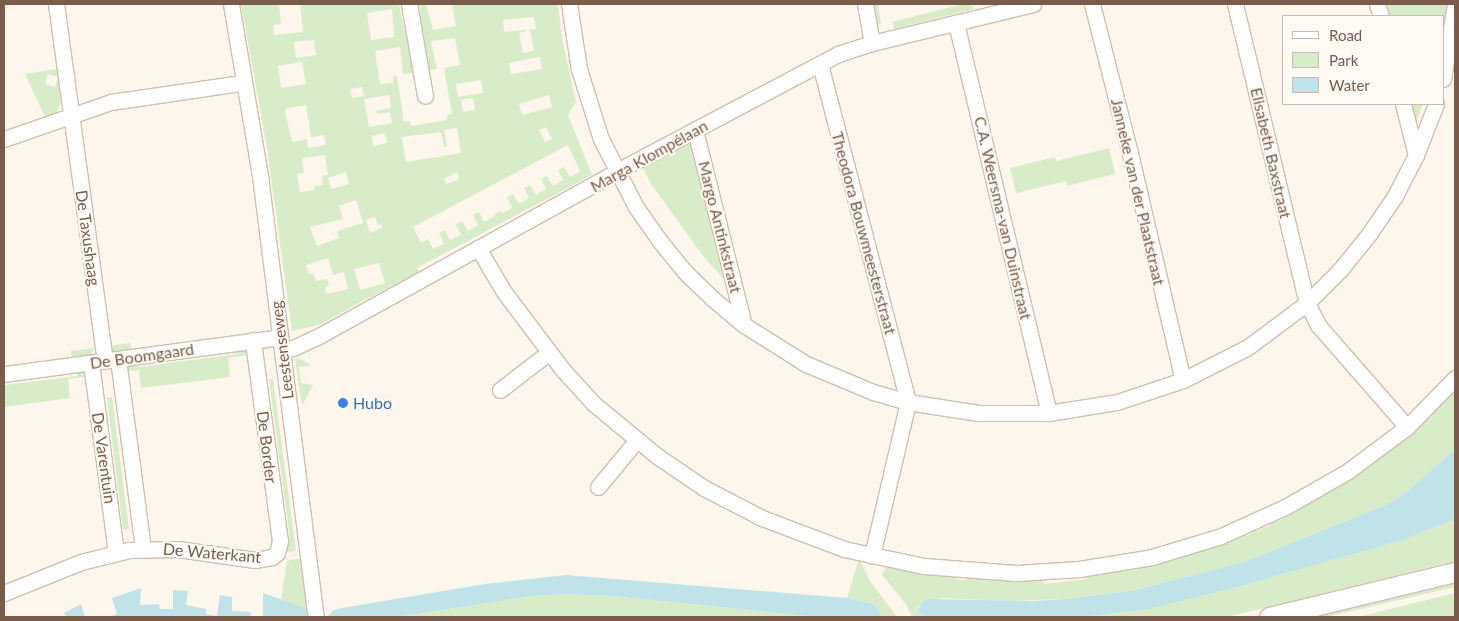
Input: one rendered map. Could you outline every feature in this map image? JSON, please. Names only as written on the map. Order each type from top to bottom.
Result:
[{"type":"street","name":"De Taxushaag","points":[[56,4],[104,361]]},
{"type":"street","points":[[409,4],[424,96]]},
{"type":"street","points":[[569,4],[578,69],[588,105],[616,172],[658,240],[707,294],[744,325],[774,346],[830,376],[873,392],[908,402],[978,413],[1049,413],[1117,402],[1182,380],[1248,347],[1307,302],[1340,270],[1370,234],[1395,196],[1416,155],[1436,105]]},
{"type":"street","points":[[865,4],[872,43]]},
{"type":"street","name":"Marga Klompélaan","points":[[281,344],[293,348],[317,338],[616,172],[838,54],[872,43],[1032,4]]},
{"type":"street","name":"Janneke van der Plaatstraat","points":[[1092,4],[1128,147],[1182,380]]},
{"type":"street","name":"Elisabeth Baxstraat","points":[[1235,4],[1307,302],[1318,325],[1407,427]]},
{"type":"street","points":[[1444,73],[1455,4]]},
{"type":"street","name":"Leestenseweg","points":[[232,10],[242,83],[256,151],[316,617]]},
{"type":"street","name":"C.A. Weersma-van Duinstraat","points":[[956,23],[1049,413]]},
{"type":"street","name":"Theodora Bouwmeesterstraat","points":[[820,64],[908,402]]},
{"type":"street","points":[[4,139],[111,102],[242,83]]},
{"type":"street","points":[[1403,105],[1416,155]]},
{"type":"street","name":"Margo Antinkstraat","points":[[695,130],[744,325]]},
{"type":"street","points":[[478,248],[504,292],[548,353],[578,387],[636,440],[704,488],[762,518],[816,540],[872,556],[953,570],[1016,573],[1079,569],[1152,556],[1221,536],[1288,506],[1348,471],[1407,427],[1455,378]]},
{"type":"street","name":"De Boomgaard","points":[[4,374],[253,340],[281,344]]},
{"type":"street","name":"De Border","points":[[253,340],[280,541],[277,553]]},
{"type":"street","points":[[500,390],[548,353]]},
{"type":"street","name":"De Varentuin","points":[[104,361],[142,549]]},
{"type":"street","name":"De Varentuin","points":[[104,361],[116,553]]},
{"type":"street","points":[[872,556],[908,402]]},
{"type":"street","points":[[598,488],[636,440]]},
{"type":"street","name":"De Waterkant","points":[[4,593],[81,562],[116,553],[142,549],[178,549],[255,560],[272,557],[277,553]]},
{"type":"street","points":[[1269,617],[1455,572]]},
{"type":"green space","points":[[241,4],[284,4],[279,5],[281,24],[273,25],[274,35],[303,32],[300,4],[399,4],[414,73],[403,74],[400,47],[375,51],[380,84],[393,83],[393,76],[397,76],[404,122],[410,121],[411,126],[447,120],[447,115],[452,114],[444,68],[460,65],[455,38],[431,41],[437,69],[426,71],[419,4],[426,4],[433,30],[456,26],[452,4],[558,4],[562,38],[576,102],[568,115],[592,175],[417,268],[419,272],[319,325],[292,331],[267,148]],"holes":[[[392,9],[394,37],[371,40],[367,13]],[[534,17],[536,29],[504,32],[503,20]],[[530,30],[534,50],[523,53],[519,33]],[[314,40],[316,55],[296,58],[294,42]],[[540,57],[542,69],[511,74],[509,63]],[[302,62],[306,84],[281,88],[278,66]],[[481,80],[483,93],[458,97],[456,84]],[[362,87],[364,96],[352,98],[350,89]],[[389,95],[391,108],[376,111],[377,114],[390,112],[392,123],[369,127],[364,99]],[[549,95],[552,107],[522,115],[519,104]],[[473,98],[475,110],[463,112],[461,100]],[[306,105],[311,137],[324,135],[326,145],[308,148],[307,139],[292,142],[285,111],[287,108]],[[546,127],[552,139],[545,142],[539,130]],[[457,128],[461,153],[406,162],[402,137],[441,132],[444,147],[447,146],[444,130]],[[385,133],[387,143],[373,146],[372,136]],[[568,145],[580,171],[570,177],[564,167],[558,170],[563,180],[553,186],[547,176],[541,179],[546,189],[536,195],[530,185],[524,188],[529,198],[519,204],[513,194],[507,197],[512,208],[502,213],[500,211],[484,222],[479,212],[473,215],[478,225],[468,231],[462,221],[456,224],[461,235],[450,240],[445,230],[439,233],[444,244],[433,249],[428,239],[421,243],[413,227]],[[325,155],[328,175],[322,176],[323,185],[314,186],[314,190],[300,192],[297,174],[304,173],[302,158]],[[346,172],[349,184],[331,189],[328,178]],[[457,172],[459,179],[447,184],[444,179]],[[356,200],[363,223],[337,231],[339,238],[317,246],[310,227],[343,219],[339,206]],[[375,217],[378,225],[381,224],[382,228],[370,233],[366,220]],[[328,258],[333,275],[344,272],[348,289],[327,294],[325,288],[329,285],[327,279],[316,281],[313,273],[309,274],[306,265]],[[379,263],[385,283],[360,290],[354,269]]]},
{"type":"green space","points":[[868,4],[878,4],[881,24],[875,26]]},
{"type":"green space","points":[[963,4],[972,4],[973,9],[894,29],[892,22]]},
{"type":"green space","points":[[1387,4],[1450,4],[1444,32],[1444,15],[1389,15]]},
{"type":"green space","points":[[57,69],[61,101],[56,115],[46,119],[25,74]],"holes":[[[48,74],[58,77],[55,87],[45,84]]]},
{"type":"green space","points":[[1410,105],[1423,105],[1415,125]]},
{"type":"green space","points":[[690,142],[731,287],[704,257],[651,184],[642,166]]},
{"type":"green space","points":[[1109,148],[1115,174],[1067,186],[1066,181],[1016,193],[1010,168],[1055,157],[1056,161]]},
{"type":"green space","points":[[130,343],[132,349],[114,352],[108,346]]},
{"type":"green space","points":[[95,348],[90,355],[72,358],[71,351]]},
{"type":"green space","points":[[236,348],[243,348],[250,355],[228,358],[230,377],[141,388],[139,370],[124,372],[126,366],[136,361],[138,367],[237,354]]},
{"type":"green space","points":[[298,358],[311,366],[299,367],[301,383],[313,385],[302,406],[295,359]]},
{"type":"green space","points":[[77,369],[83,370],[91,376],[68,379],[70,398],[4,407],[4,385],[77,376]]},
{"type":"green space","points":[[269,379],[273,379],[296,551],[287,552],[285,541],[290,539]]},
{"type":"green space","points":[[1455,385],[1455,449],[1409,490],[1388,504],[1248,561],[1136,590],[1066,599],[1009,601],[941,598],[918,607],[917,611],[926,617],[912,617],[906,604],[882,575],[887,564],[953,574],[955,579],[967,580],[966,575],[1037,577],[1045,584],[1086,579],[1091,572],[1128,567],[1130,571],[1140,569],[1140,564],[1223,540],[1228,543],[1269,526],[1270,520],[1274,518],[1276,522],[1286,517],[1284,513]]},
{"type":"green space","points":[[112,397],[129,529],[123,530],[107,398]]},
{"type":"green space","points":[[1455,519],[1455,561],[1227,617],[1083,617],[1150,609],[1234,588],[1403,540]]},
{"type":"green space","points":[[302,558],[308,609],[281,600],[287,561]]},
{"type":"green space","points":[[859,558],[870,581],[897,617],[878,617],[881,613],[873,604],[847,598]]},
{"type":"green space","points":[[1455,581],[1455,587],[1326,617],[1304,617]]},
{"type":"green space","points":[[1455,593],[1455,617],[1358,617]]},
{"type":"green space","points":[[566,594],[613,596],[816,617],[397,617],[532,596]]},
{"type":"water","points":[[1455,449],[1455,519],[1403,540],[1234,588],[1150,609],[1083,617],[926,617],[917,611],[924,601],[930,599],[1033,601],[1066,599],[1136,590],[1247,561],[1388,504],[1409,490]]},
{"type":"water","points":[[566,575],[847,598],[873,604],[881,613],[878,617],[816,617],[613,596],[566,594],[532,596],[397,617],[327,617],[333,610],[342,608],[485,584]]},
{"type":"water","points":[[141,588],[140,605],[159,604],[160,609],[173,609],[173,590],[188,591],[186,605],[206,609],[206,614],[217,616],[220,595],[232,597],[232,611],[251,612],[251,617],[108,617],[117,614],[112,598]]},
{"type":"water","points":[[263,593],[308,609],[310,617],[263,617]]},
{"type":"water","points":[[81,604],[85,617],[66,617],[64,613]]},
{"type":"place","name":"Hubo","points":[[343,403]]}]
